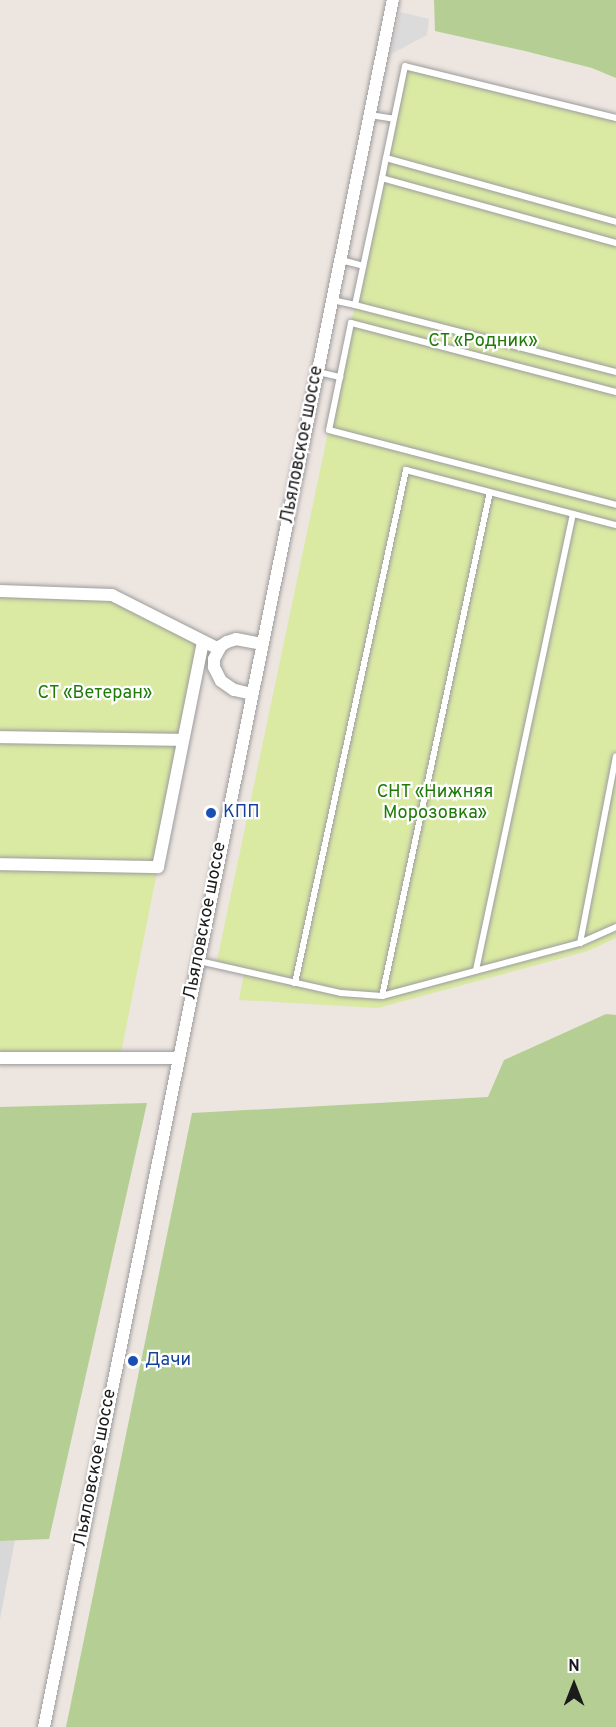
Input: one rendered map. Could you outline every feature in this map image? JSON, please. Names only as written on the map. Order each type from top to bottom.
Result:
[{"type":"street","name":"Льяловское шоссе","points":[[44,1727],[392,5]]},
{"type":"street","points":[[0,591],[112,595],[219,649]]},
{"type":"street","points":[[252,694],[234,690],[221,681],[214,667],[219,649],[227,642],[236,639],[262,644]]},
{"type":"street","points":[[0,864],[158,867],[203,640]]},
{"type":"street","points":[[0,737],[183,740]]},
{"type":"street","points":[[0,1058],[179,1058]]},
{"type":"lane","points":[[355,305],[405,66],[616,118]]},
{"type":"lane","points":[[369,114],[394,119]]},
{"type":"lane","points":[[386,158],[616,222]]},
{"type":"lane","points":[[382,178],[616,243]]},
{"type":"lane","points":[[340,260],[363,266]]},
{"type":"lane","points":[[332,300],[616,372]]},
{"type":"lane","points":[[616,392],[351,323],[328,430],[616,505]]},
{"type":"lane","points":[[317,372],[340,377]]},
{"type":"lane","points":[[295,983],[406,470],[616,525]]},
{"type":"lane","points":[[382,996],[490,492]]},
{"type":"lane","points":[[476,970],[573,514]]},
{"type":"lane","points":[[580,943],[616,756]]},
{"type":"lane","points":[[198,961],[341,993],[382,996],[580,943],[616,927]]},
{"type":"shaded area","points":[[400,12],[429,19],[427,35],[391,54]]},
{"type":"shaded area","points":[[15,1540],[0,1619],[0,1541]]},
{"type":"green space","points":[[434,0],[616,0],[616,78],[592,68],[435,31]]},
{"type":"green space","name":"СНТ «Нижняя Морозовка»","points":[[405,66],[616,118],[616,938],[588,951],[378,1008],[239,1000],[245,968],[217,961]]},
{"type":"green space","name":"СТ «Ветеран»","points":[[0,591],[112,595],[203,641],[120,1058],[0,1058]]},
{"type":"green space","points":[[606,1014],[616,1015],[616,1727],[66,1727],[192,1113],[488,1097],[504,1060]]},
{"type":"green space","points":[[147,1103],[49,1539],[0,1541],[0,1107]]},
{"type":"place","name":"КПП","points":[[211,813]]},
{"type":"place","name":"Дачи","points":[[133,1361]]},
{"type":"park label","name":"СТ «Родник»","points":[[483,342]]}]
